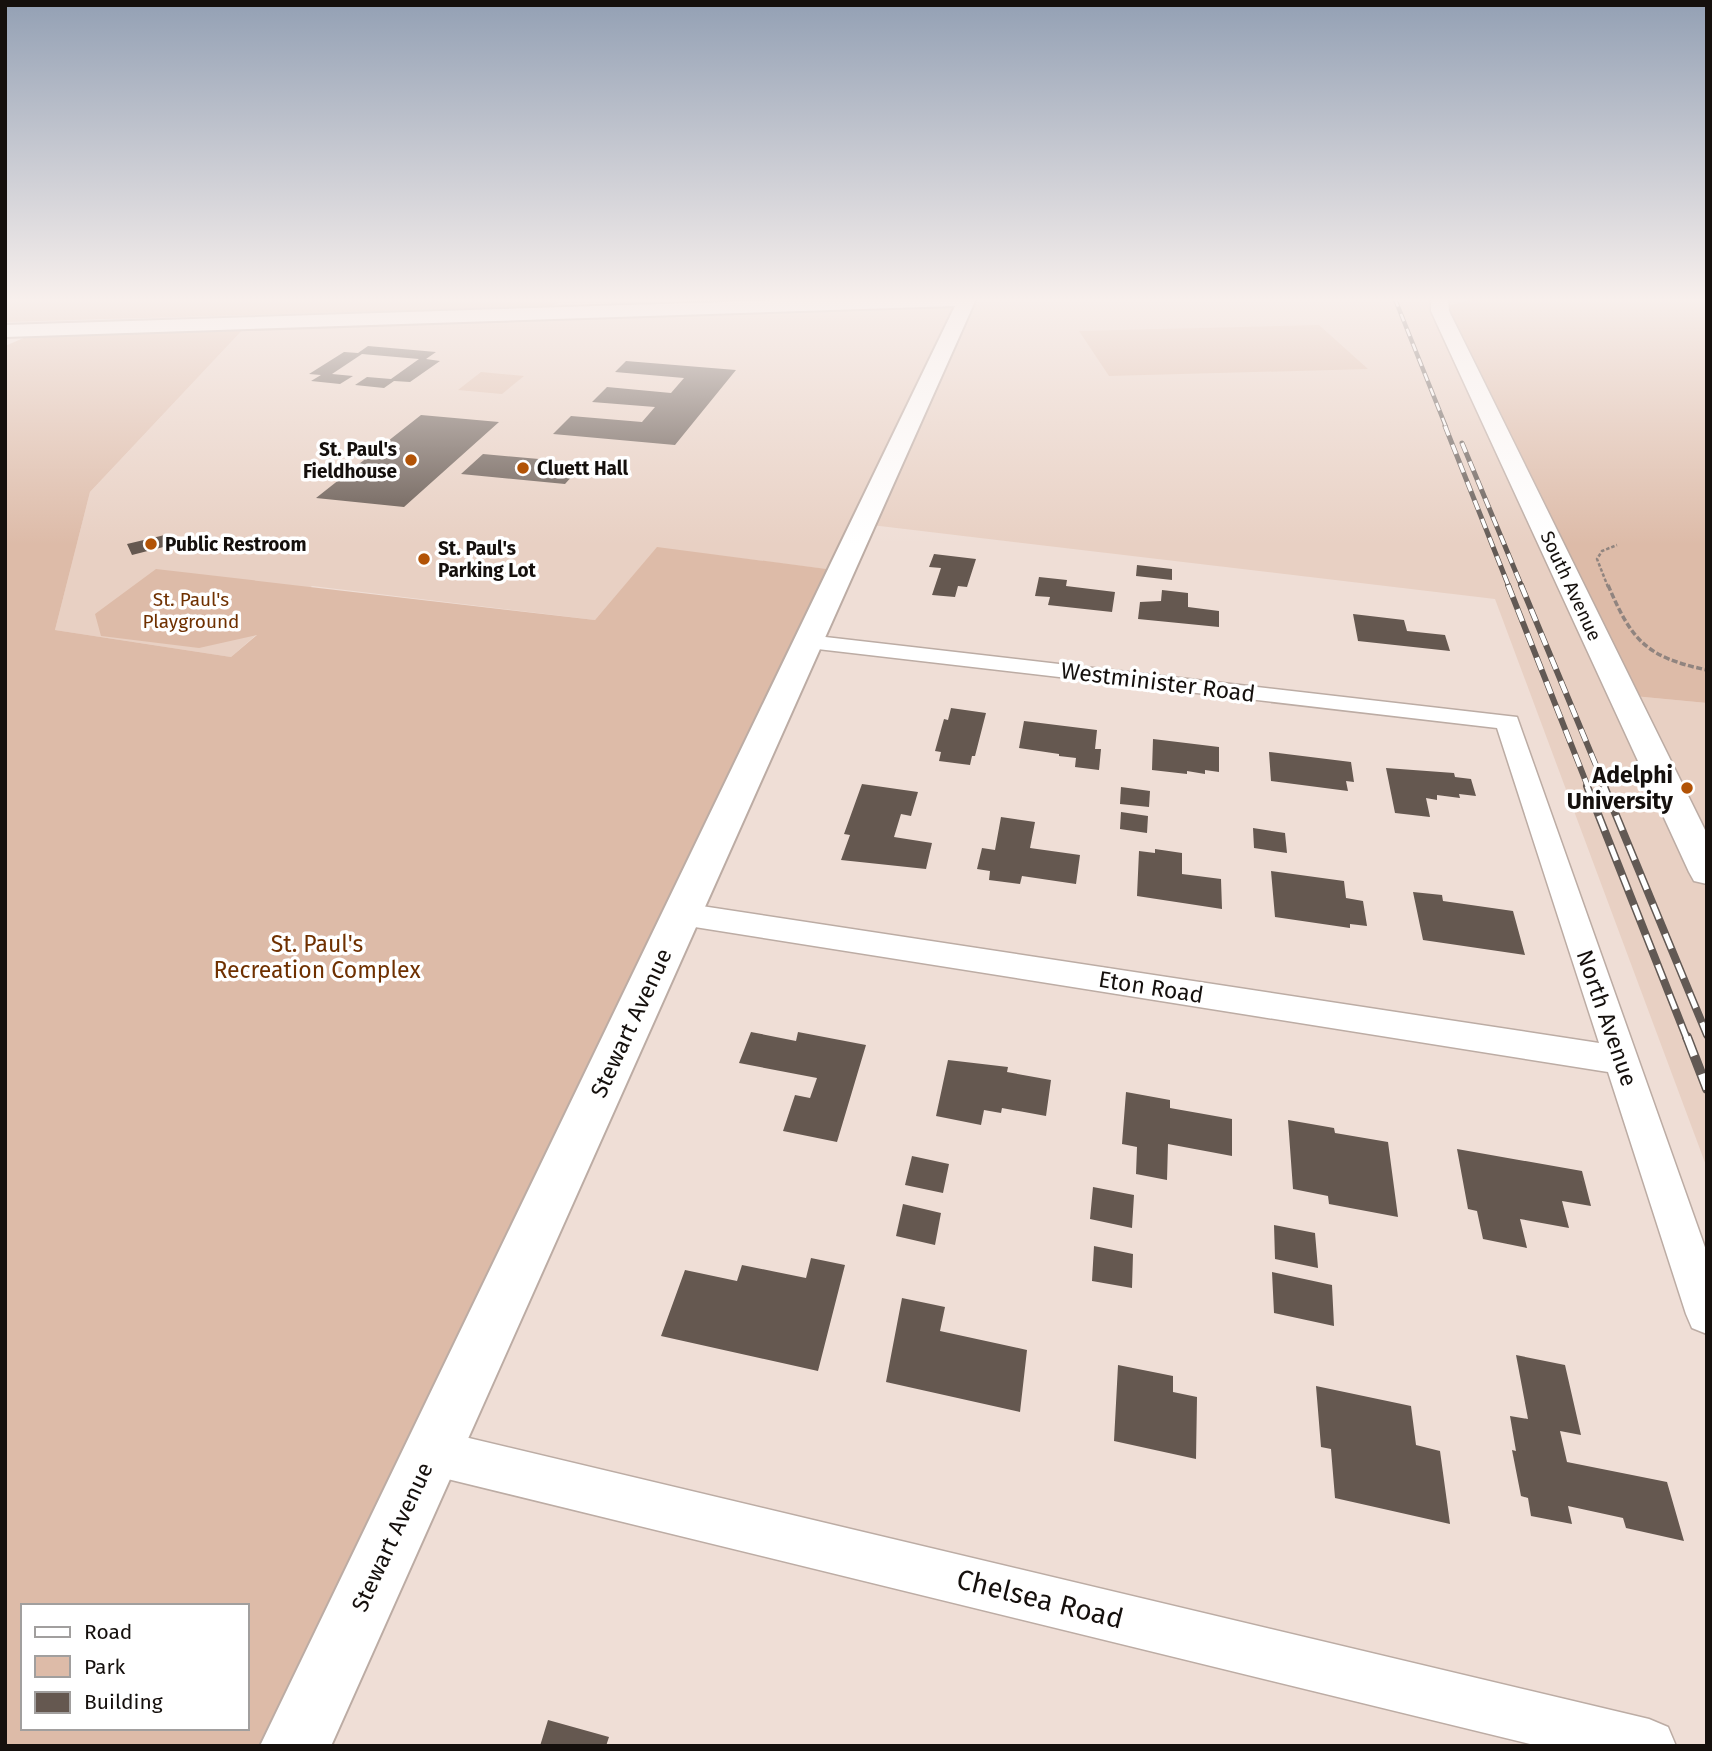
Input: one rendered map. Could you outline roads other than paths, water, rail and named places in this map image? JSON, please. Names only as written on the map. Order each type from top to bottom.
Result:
[{"type":"main road","name":"Stewart Avenue","points":[[295,1746],[929,381]]},
{"type":"street","name":"South Avenue","points":[[1473,381],[1707,872]]},
{"type":"street","name":"Westminister Road","points":[[808,642],[1508,722]]},
{"type":"street","name":"North Avenue","points":[[1508,722],[1707,1314]]},
{"type":"street","name":"Eton Road","points":[[681,914],[1621,1060]]},
{"type":"street","name":"Chelsea Road","points":[[431,1452],[1649,1746]]},
{"type":"railway","points":[[1428,381],[1446,427]]},
{"type":"railway","points":[[1445,426],[1509,587]]},
{"type":"railway","points":[[1462,443],[1522,587]]},
{"type":"railway","points":[[1508,585],[1588,787]]},
{"type":"railway","points":[[1521,585],[1605,787]]},
{"type":"railway","points":[[1587,786],[1687,1039]]},
{"type":"railway","points":[[1604,786],[1707,1035]]},
{"type":"railway","points":[[1687,1037],[1707,1089]]},
{"type":"place","name":"St. Paul's Fieldhouse","points":[[411,460]]},
{"type":"place","name":"Cluett Hall","points":[[523,468]]},
{"type":"place","name":"Public Restroom","points":[[151,544]]},
{"type":"place","name":"St. Paul's Parking Lot","points":[[424,559]]},
{"type":"place","name":"Adelphi University","points":[[1687,788]]},
{"type":"park label","name":"St. Paul's Playground","points":[[191,610]]},
{"type":"park label","name":"St. Paul's Recreation Complex","points":[[317,957]]}]
